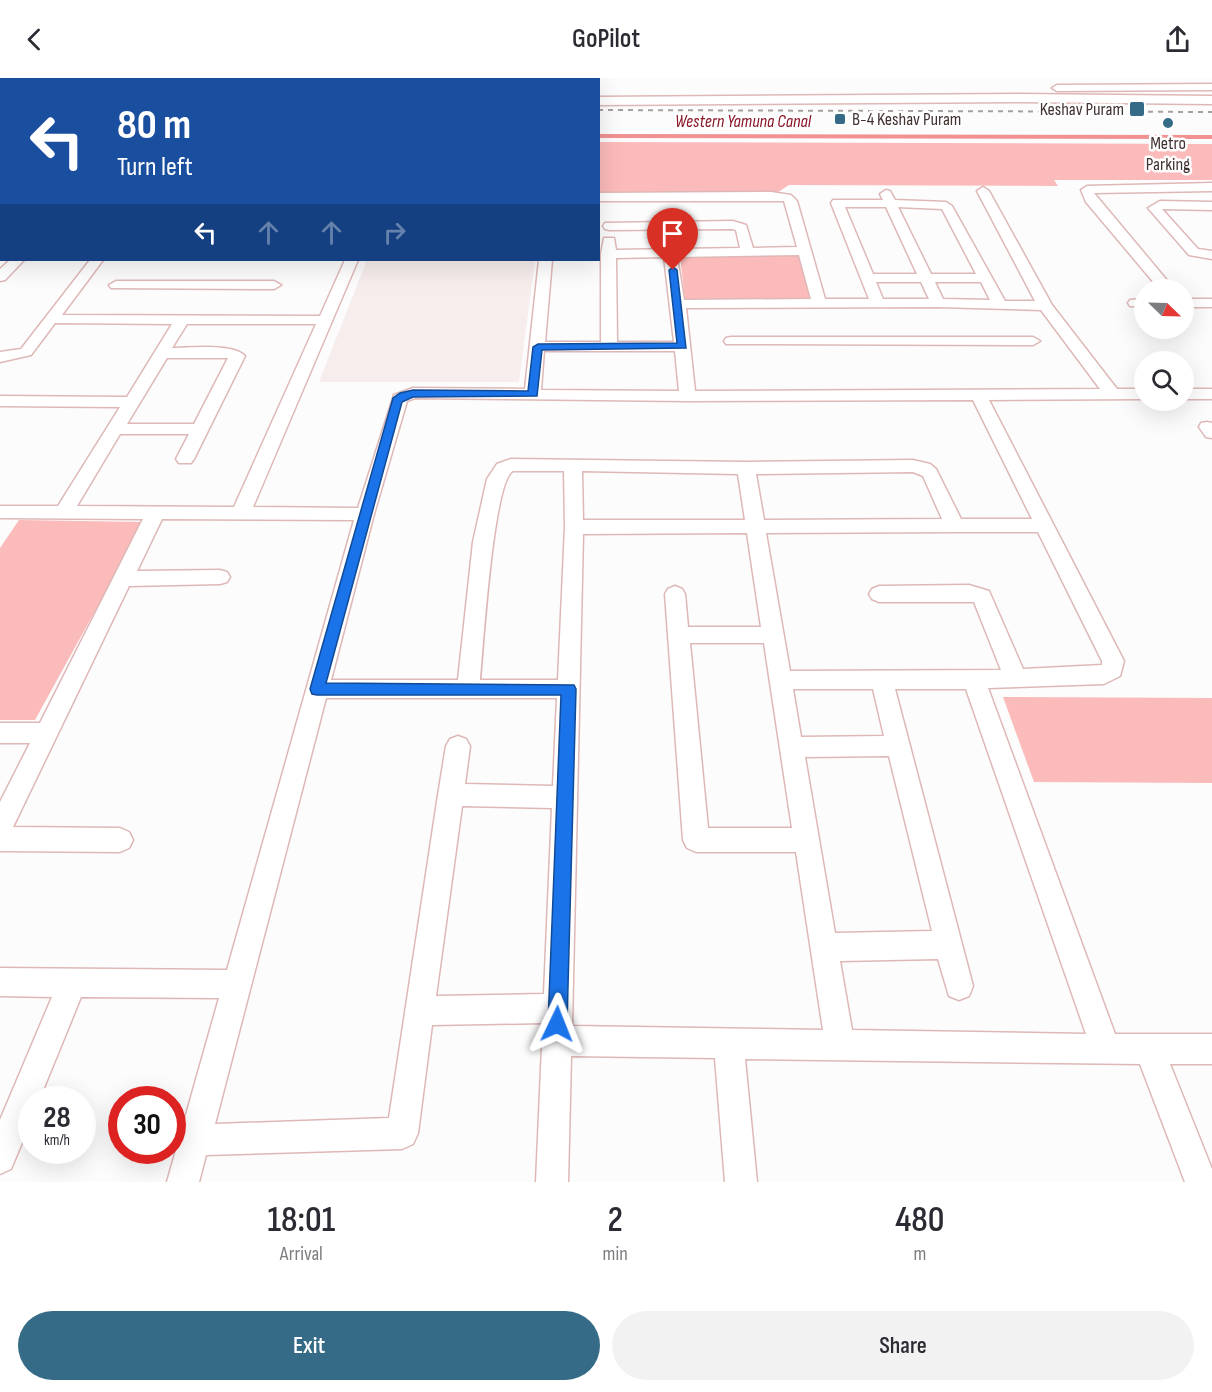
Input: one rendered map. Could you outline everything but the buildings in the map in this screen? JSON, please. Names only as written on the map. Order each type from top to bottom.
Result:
[{"type":"main road","points":[[600,101],[1212,100]]},
{"type":"main road","points":[[600,114],[858,114]]},
{"type":"main road","points":[[1196,115],[1212,115]]},
{"type":"street","points":[[1082,78],[1093,88]]},
{"type":"street","points":[[1113,78],[1160,78],[1182,99]]},
{"type":"street","points":[[1057,88],[1172,88],[1211,81]]},
{"type":"street","points":[[1185,187],[1210,209]]},
{"type":"street","points":[[1159,279],[1090,199],[1087,190],[1212,187]]},
{"type":"street","points":[[885,191],[939,303]]},
{"type":"street","points":[[983,191],[1045,306],[1112,394]]},
{"type":"street","points":[[600,197],[771,196],[787,198],[791,201],[819,303]]},
{"type":"street","points":[[878,303],[837,203],[946,206],[1000,305]]},
{"type":"street","points":[[1210,209],[1160,205],[1154,208],[1194,252],[1212,255]]},
{"type":"street","points":[[609,346],[608,254],[604,222],[733,225],[742,228],[748,252]]},
{"type":"street","points":[[608,254],[805,251]]},
{"type":"street","points":[[670,253],[678,304],[687,396]]},
{"type":"street","points":[[0,277],[16,261]]},
{"type":"street","points":[[0,357],[26,352],[95,261]]},
{"type":"street","points":[[241,513],[352,261]]},
{"type":"street","points":[[533,394],[545,261]]},
{"type":"street","points":[[868,278],[986,278]]},
{"type":"street","points":[[116,285],[273,285]]},
{"type":"street","points":[[122,319],[147,285]]},
{"type":"street","points":[[678,304],[939,303],[1045,306]]},
{"type":"street","points":[[748,304],[759,340]]},
{"type":"street","points":[[1194,304],[1209,309]]},
{"type":"street","points":[[49,319],[326,320]]},
{"type":"street","points":[[64,512],[182,320]]},
{"type":"street","points":[[731,341],[1033,341]]},
{"type":"street","points":[[538,347],[682,346]]},
{"type":"street","points":[[162,353],[230,353],[237,356],[185,459]]},
{"type":"street","points":[[183,1182],[365,514],[399,398],[413,393],[687,396],[1134,394]]},
{"type":"street","points":[[781,680],[1017,679],[1104,675],[1112,670],[1113,661],[978,394]]},
{"type":"street","points":[[1194,394],[1212,394]]},
{"type":"street","points":[[0,401],[132,402]]},
{"type":"street","points":[[115,429],[200,429]]},
{"type":"street","points":[[468,690],[483,542],[496,479],[504,468],[511,465],[746,468],[913,466],[924,468],[930,473],[955,525]]},
{"type":"street","points":[[552,1182],[574,527],[573,465]]},
{"type":"street","points":[[746,468],[840,1045]]},
{"type":"street","points":[[0,512],[365,514]]},
{"type":"street","points":[[0,828],[156,513]]},
{"type":"street","points":[[574,527],[1044,525]]},
{"type":"street","points":[[123,579],[220,577]]},
{"type":"street","points":[[879,594],[969,592],[982,596],[1017,679]]},
{"type":"street","points":[[675,594],[696,840],[807,840]]},
{"type":"street","points":[[679,635],[774,635]]},
{"type":"street","points":[[882,680],[959,986]]},
{"type":"street","points":[[974,680],[1106,1049]]},
{"type":"street","points":[[317,689],[568,689]]},
{"type":"street","points":[[0,733],[47,733]]},
{"type":"street","points":[[194,1140],[402,1133],[458,746]]},
{"type":"street","points":[[792,747],[898,746]]},
{"type":"street","points":[[450,795],[565,797]]},
{"type":"street","points":[[0,839],[120,840]]},
{"type":"street","points":[[824,947],[949,945]]},
{"type":"street","points":[[0,982],[237,984]]},
{"type":"street","points":[[0,1158],[72,983]]},
{"type":"street","points":[[418,1011],[558,1008]]},
{"type":"street","points":[[557,1041],[1212,1049]]},
{"type":"street","points":[[729,1043],[741,1182]]},
{"type":"street","points":[[1149,1049],[1201,1182]]},
{"type":"shaded area","points":[[600,142],[1212,144],[1212,180],[1054,180],[1058,186],[789,185],[775,194],[600,193]]},
{"type":"shaded area","points":[[680,256],[800,256],[813,301],[685,301]]},
{"type":"shaded area","points":[[367,261],[535,261],[519,382],[319,382]]},
{"type":"shaded area","points":[[19,520],[144,522],[35,720],[0,720],[0,548]]},
{"type":"shaded area","points":[[1003,697],[1212,698],[1212,783],[1034,782]]},
{"type":"waterway","name":"Western Yamuna Canal","points":[[600,136],[1212,137]]},
{"type":"railway","points":[[600,110],[1212,112]]},
{"type":"place","name":"Keshav Puram","points":[[1137,109]]},
{"type":"place","name":"B-4 Keshav Puram","points":[[840,119]]},
{"type":"place","name":"Metro Parking","points":[[1168,123]]},
{"type":"route","points":[[557,1024],[568,689],[317,689],[399,398],[413,393],[533,394],[538,347],[682,346],[673,270]]}]
